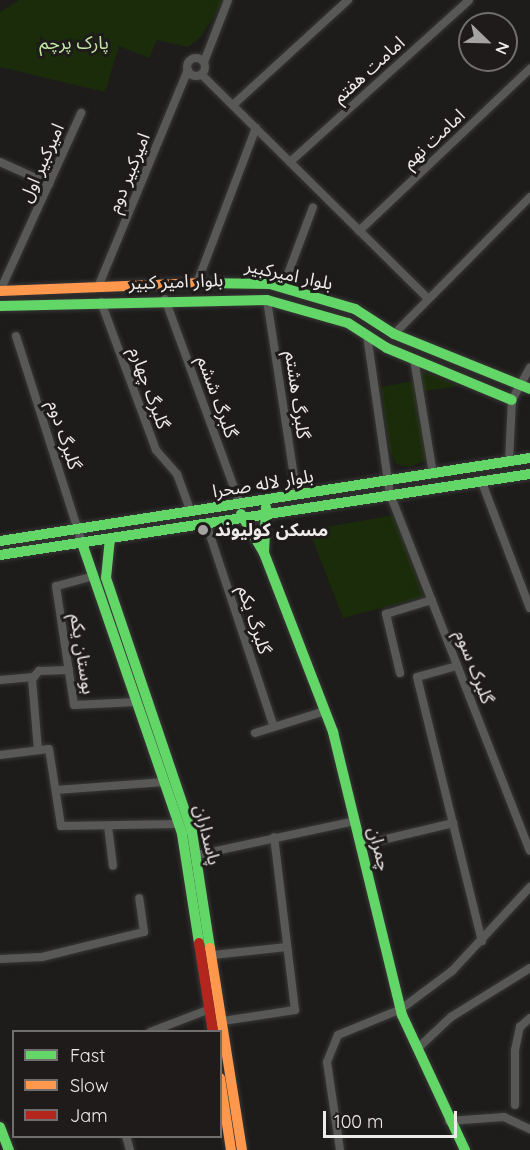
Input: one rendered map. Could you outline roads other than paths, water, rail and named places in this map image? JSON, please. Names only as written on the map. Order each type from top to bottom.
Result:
[{"type":"main road","name":"بلوار امیرکبیر","points":[[0,291],[241,281],[283,287],[355,309],[394,334],[530,389]]},
{"type":"main road","points":[[241,281],[241,296]]},
{"type":"main road","name":"بلوار امیر کبیر","points":[[0,306],[241,296],[267,300],[327,314],[414,359],[512,400]]},
{"type":"main road","name":"بلوار لاله صحرا","points":[[0,541],[530,458]]},
{"type":"main road","name":"بلوار لاله صحرا","points":[[0,555],[530,474]]},
{"type":"main road","name":"چمران","points":[[264,553],[268,514],[265,501]]},
{"type":"main road","name":"چمران","points":[[240,504],[242,518],[264,553],[325,711],[355,821],[401,1009],[449,1121],[465,1150]]},
{"type":"main road","name":"پاسداران","points":[[110,538],[106,578],[178,824],[213,1030]]},
{"type":"main road","name":"پاسداران","points":[[82,543],[142,700],[197,855],[223,1021],[225,1069],[242,1150]]},
{"type":"main road","points":[[222,1091],[231,1150]]},
{"type":"main road","points":[[0,1127],[9,1150]]},
{"type":"street","points":[[202,75],[204,62],[228,0]]},
{"type":"street","points":[[233,105],[348,0]]},
{"type":"street","name":"امامت هفتم","points":[[290,162],[469,0]]},
{"type":"street","points":[[204,62],[192,59],[188,70],[202,75],[428,299]]},
{"type":"street","name":"امامت نهم","points":[[359,231],[530,69]]},
{"type":"street","name":"امیرکبیر دوم","points":[[98,287],[188,70]]},
{"type":"street","name":"امیرکبیر اول","points":[[0,291],[81,113]]},
{"type":"street","points":[[197,283],[256,128]]},
{"type":"street","points":[[0,162],[49,184]]},
{"type":"street","points":[[394,334],[530,198]]},
{"type":"street","points":[[283,287],[313,207]]},
{"type":"street","name":"گلبرگ ششم","points":[[165,299],[240,504]]},
{"type":"street","name":"گلبرگ هشتم","points":[[267,300],[297,495]]},
{"type":"street","name":"گلبرگ چهارم","points":[[101,302],[156,450],[177,474],[191,512]]},
{"type":"street","name":"گلبرک سوم","points":[[367,335],[390,494],[530,851]]},
{"type":"street","name":"گلبرگ دوم","points":[[16,336],[80,529],[82,543]]},
{"type":"street","points":[[414,359],[434,474]]},
{"type":"street","points":[[509,461],[512,400],[516,385],[530,368]]},
{"type":"street","points":[[481,480],[530,608]]},
{"type":"street","name":"گلبرگ یکم","points":[[206,523],[274,727]]},
{"type":"street","name":"بوستان یکم","points":[[94,576],[56,586],[74,705],[142,700]]},
{"type":"street","points":[[400,673],[386,614],[432,600]]},
{"type":"street","points":[[457,666],[417,677],[482,941]]},
{"type":"street","points":[[38,750],[34,677],[39,671],[69,670]]},
{"type":"street","points":[[0,680],[34,677]]},
{"type":"street","points":[[255,733],[325,711]]},
{"type":"street","points":[[0,755],[49,749],[61,826],[178,824]]},
{"type":"street","points":[[56,790],[165,782]]},
{"type":"street","points":[[197,855],[355,821]]},
{"type":"street","points":[[361,845],[453,823]]},
{"type":"street","points":[[108,825],[113,866]]},
{"type":"street","points":[[223,1021],[295,1010],[274,837]]},
{"type":"street","points":[[340,1150],[327,1083],[330,1047],[338,1035],[401,1009],[482,941],[530,887]]},
{"type":"street","points":[[0,959],[42,957],[144,932],[139,898]]},
{"type":"street","points":[[213,955],[287,947]]},
{"type":"street","points":[[417,1049],[451,1017],[530,968]]},
{"type":"street","points":[[155,1030],[210,1009]]},
{"type":"street","points":[[515,1105],[515,1050],[520,1027],[530,1018]]},
{"type":"street","points":[[449,1121],[504,1118],[530,1130]]},
{"type":"place","name":"مسکن کولیوند","points":[[203,530]]},
{"type":"park label","name":"پارک پرچم","points":[[74,43]]}]
